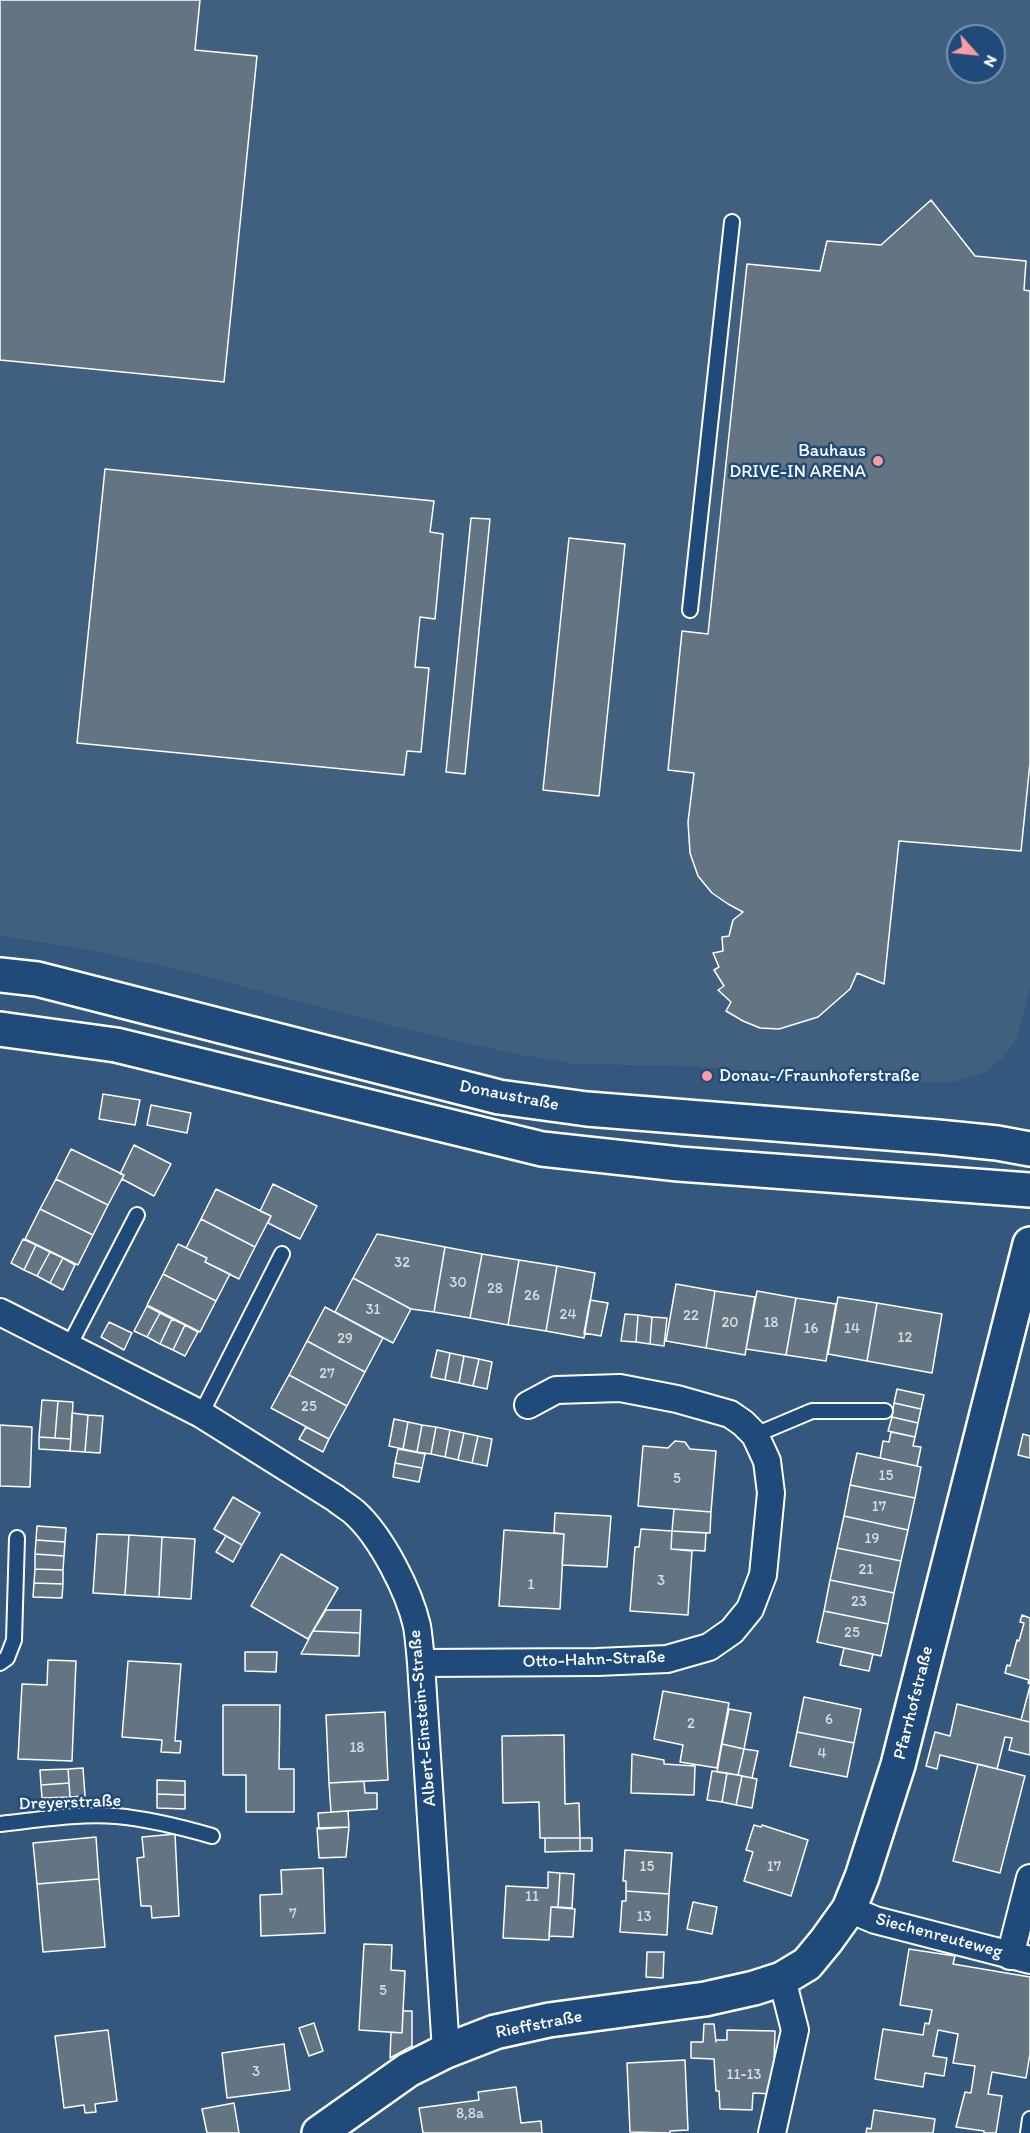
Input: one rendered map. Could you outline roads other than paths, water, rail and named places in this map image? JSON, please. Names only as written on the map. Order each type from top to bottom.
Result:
[{"type":"street","name":"Donaustraße","points":[[0,975],[49,982],[499,1097],[587,1109],[938,1137],[1030,1149]]},
{"type":"street","points":[[0,1029],[116,1046],[542,1149],[679,1164],[1030,1190]]},
{"type":"street","name":"Pfarrhofstraße","points":[[782,1978],[807,1964],[826,1941],[849,1909],[862,1877],[898,1765],[1030,1244]]},
{"type":"street","name":"Albert-Einstein-Straße","points":[[0,1312],[201,1414],[335,1498],[355,1513],[371,1532],[404,1587],[417,1626],[422,1663],[446,2051]]},
{"type":"street","name":"Otto-Hahn-Straße","points":[[422,1663],[597,1662],[667,1659],[709,1647],[732,1631],[750,1609],[763,1575],[771,1493],[767,1461],[754,1435],[743,1423],[730,1414],[677,1399],[620,1388],[556,1390],[528,1405]]},
{"type":"street","points":[[1020,1958],[1030,1878]]},
{"type":"street","name":"Siechenreuteweg","points":[[849,1909],[874,1920],[1020,1958]]},
{"type":"street","points":[[772,2133],[795,2030],[782,1978]]},
{"type":"street","name":"Rieffstraße","points":[[319,2133],[408,2070],[446,2051],[495,2032],[549,2020],[705,1999],[754,1988],[782,1978]]},
{"type":"lane","points":[[690,610],[732,222]]},
{"type":"lane","points":[[69,1346],[137,1215]]},
{"type":"lane","points":[[201,1414],[282,1254]]},
{"type":"lane","points":[[754,1435],[812,1411],[885,1412]]},
{"type":"lane","points":[[0,1663],[7,1658],[14,1640],[18,1538]]},
{"type":"lane","name":"Dreyerstraße","points":[[0,1824],[115,1816],[178,1826],[212,1836]]},
{"type":"lane","points":[[1028,2133],[1030,2119]]},
{"type":"place","name":"Bauhaus DRIVE-IN ARENA","points":[[878,461]]},
{"type":"place","name":"Donau-/Fraunhoferstraße","points":[[707,1076]]}]
